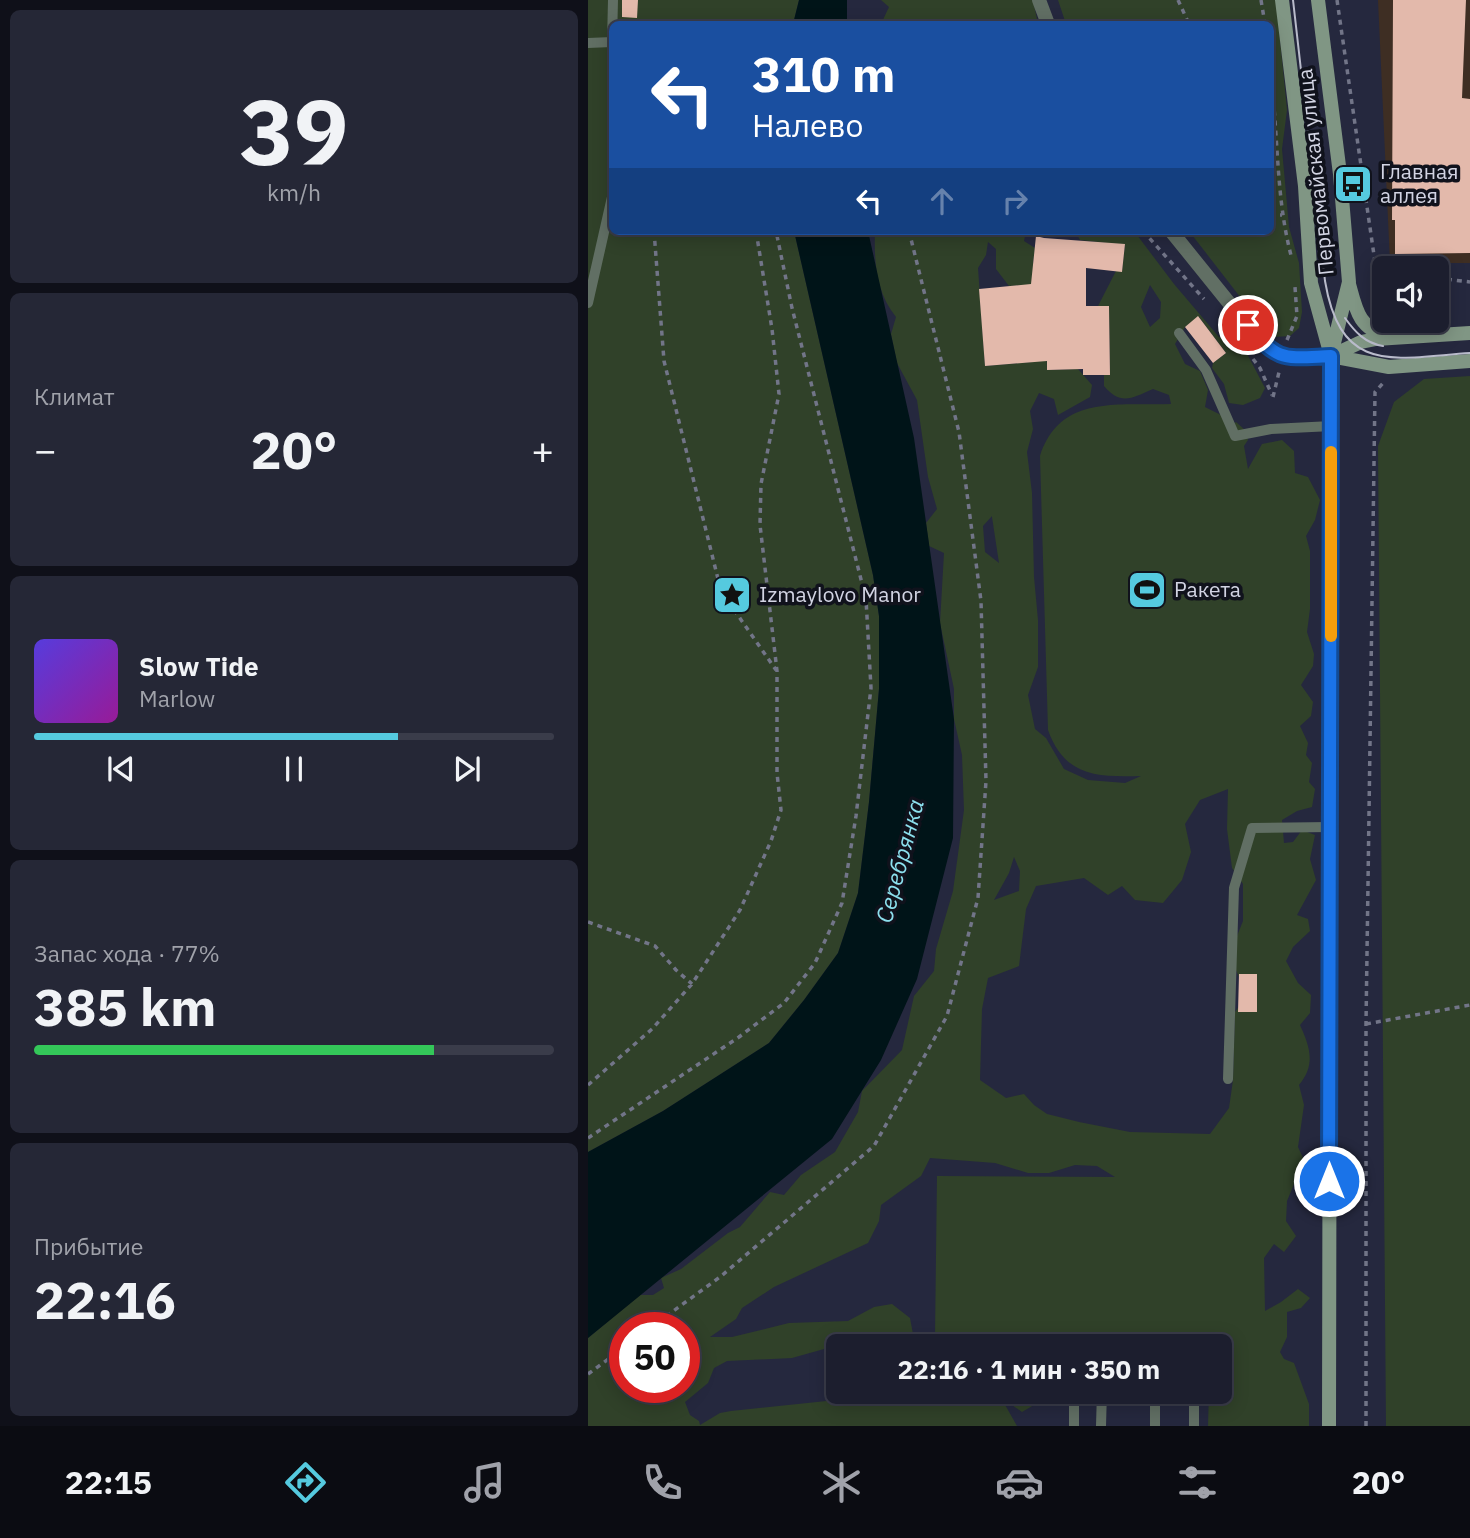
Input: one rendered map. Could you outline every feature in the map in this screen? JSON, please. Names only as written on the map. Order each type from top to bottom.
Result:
[{"type":"main road","name":"Первомайская улица","points":[[1282,0],[1305,186],[1311,283],[1331,356]]},
{"type":"main road","name":"Первомайская улица","points":[[1318,0],[1340,174],[1349,282],[1331,356]]},
{"type":"main road","points":[[1349,282],[1361,319],[1376,333],[1392,338]]},
{"type":"main road","points":[[1331,356],[1361,342],[1470,333]]},
{"type":"main road","points":[[1331,356],[1389,368],[1470,361]]},
{"type":"main road","points":[[1329,1426],[1331,356]]},
{"type":"street","points":[[1039,0],[1047,21]]},
{"type":"street","points":[[1174,235],[1263,345],[1272,352],[1293,357],[1331,356]]},
{"type":"lane","points":[[612,21],[613,0]]},
{"type":"lane","points":[[588,43],[609,42]]},
{"type":"lane","points":[[588,303],[609,210]]},
{"type":"lane","points":[[1179,333],[1206,370],[1235,436],[1271,429],[1332,426]]},
{"type":"lane","points":[[1228,1079],[1234,888],[1252,828],[1330,827]]},
{"type":"lane","points":[[1074,1404],[1074,1426]]},
{"type":"lane","points":[[1101,1426],[1102,1404]]},
{"type":"lane","points":[[1155,1404],[1155,1426]]},
{"type":"lane","points":[[1194,1404],[1194,1426]]},
{"type":"path","points":[[1178,0],[1188,21]]},
{"type":"path","points":[[1261,0],[1264,21]]},
{"type":"path","points":[[1337,0],[1374,256]]},
{"type":"path","points":[[1274,98],[1277,118],[1275,148],[1283,215],[1293,262]]},
{"type":"path","points":[[1274,215],[1283,215]]},
{"type":"path","points":[[654,235],[664,361],[721,591],[777,671]]},
{"type":"path","points":[[588,1085],[652,1029],[692,984],[740,910],[771,841],[781,810],[777,773],[777,671],[760,524],[761,484],[779,394],[772,329],[757,235]]},
{"type":"path","points":[[588,1138],[739,1037],[784,1003],[815,962],[842,903],[856,816],[871,688],[866,599],[792,308],[777,235]]},
{"type":"path","points":[[672,1312],[720,1277],[874,1146],[947,1016],[978,898],[986,781],[981,601],[959,432],[910,235]]},
{"type":"path","points":[[1147,235],[1210,306]]},
{"type":"path","points":[[1294,276],[1297,316]]},
{"type":"path","points":[[1449,279],[1470,282]]},
{"type":"path","points":[[1248,351],[1260,368],[1273,397]]},
{"type":"path","points":[[1366,1426],[1366,1024],[1375,392],[1388,376]]},
{"type":"path","points":[[588,922],[655,946],[692,984]]},
{"type":"path","points":[[1366,1024],[1470,1005]]},
{"type":"path","points":[[588,1374],[609,1359]]},
{"type":"shaded area","points":[[1378,0],[1470,0],[1470,263],[1449,263],[1449,256],[1390,256]]},
{"type":"green space","name":"Izmaylovo Manor","points":[[588,0],[799,0],[794,21],[609,21],[609,235],[795,235],[873,575],[879,616],[879,689],[858,893],[838,953],[769,1043],[663,1111],[588,1152]]},
{"type":"green space","points":[[881,0],[1033,0],[1037,21],[882,21],[889,7]]},
{"type":"green space","points":[[1058,0],[1276,0],[1287,110],[1282,149],[1289,227],[1299,263],[1302,312],[1299,328],[1290,336],[1274,337],[1268,333],[1192,235],[1274,235],[1274,21],[1065,21]]},
{"type":"green space","points":[[875,235],[1025,235],[1024,241],[1035,248],[1033,263],[1045,264],[1047,370],[1078,369],[1092,385],[1090,397],[1058,415],[1054,399],[1039,393],[1030,411],[1033,429],[1027,452],[1032,493],[1038,620],[1038,667],[1028,695],[1035,729],[1046,738],[1064,769],[1088,780],[1125,783],[1141,776],[1110,776],[1084,771],[1064,757],[1055,746],[1048,730],[1040,456],[1049,436],[1061,422],[1076,413],[1112,405],[1171,404],[1169,395],[1153,389],[1133,397],[1121,398],[1104,386],[1104,375],[1110,375],[1109,306],[1098,306],[1116,271],[1122,271],[1125,245],[1080,240],[1077,235],[1137,235],[1219,337],[1244,348],[1265,388],[1260,398],[1243,405],[1229,403],[1224,384],[1212,368],[1213,363],[1226,353],[1199,317],[1185,327],[1175,344],[1185,364],[1200,371],[1208,390],[1205,407],[1223,416],[1232,425],[1236,422],[1246,431],[1248,440],[1244,446],[1248,469],[1262,444],[1282,440],[1294,451],[1295,473],[1308,477],[1320,500],[1315,520],[1306,536],[1310,551],[1310,609],[1307,632],[1314,654],[1313,666],[1301,685],[1313,702],[1311,716],[1300,726],[1308,743],[1306,755],[1312,763],[1309,782],[1315,789],[1312,807],[1297,811],[1282,820],[1284,843],[1293,842],[1302,830],[1315,835],[1310,859],[1316,880],[1297,915],[1308,919],[1310,931],[1293,947],[1286,961],[1298,983],[1311,995],[1310,1013],[1300,1025],[1310,1056],[1308,1070],[1299,1085],[1304,1105],[1298,1147],[1304,1160],[1287,1201],[1286,1221],[1296,1236],[1284,1252],[1274,1244],[1264,1258],[1265,1311],[1298,1289],[1310,1298],[1301,1308],[1287,1312],[1287,1337],[1280,1352],[1284,1359],[1294,1363],[1309,1404],[1309,1426],[1208,1426],[1209,1404],[1232,1404],[1232,1334],[935,1334],[937,1176],[1115,1177],[1097,1166],[1075,1165],[1049,1173],[1028,1173],[995,1163],[930,1158],[921,1176],[881,1205],[879,1221],[868,1243],[774,1287],[742,1308],[736,1319],[710,1337],[732,1337],[789,1323],[848,1321],[874,1307],[892,1304],[910,1318],[913,1334],[826,1334],[824,1349],[792,1358],[727,1361],[714,1368],[708,1383],[700,1390],[700,1312],[619,1312],[640,1295],[653,1295],[664,1288],[661,1278],[681,1269],[740,1227],[770,1192],[784,1195],[801,1175],[835,1152],[858,1112],[862,1091],[902,1050],[914,996],[934,971],[936,949],[953,891],[964,810],[962,755],[954,719],[954,689],[940,623],[944,553],[929,546],[926,523],[937,509],[928,477],[917,400],[897,363],[891,334],[896,317],[880,287]],"holes":[[[988,242],[996,249],[996,269],[1009,286],[1025,285],[1032,362],[985,366],[978,268],[986,255]],[[1150,285],[1161,302],[1160,318],[1150,327],[1141,307]],[[992,516],[999,563],[985,552],[983,526]],[[1228,789],[1227,829],[1232,868],[1243,884],[1243,921],[1235,941],[1235,968],[1247,995],[1235,1012],[1233,1080],[1229,1108],[1210,1134],[1130,1132],[1079,1122],[1047,1114],[1024,1094],[1006,1098],[980,1080],[982,1009],[988,978],[1019,966],[1026,909],[1036,886],[1084,878],[1108,895],[1122,886],[1135,900],[1163,903],[1182,880],[1191,852],[1185,824],[1200,800]],[[1014,857],[1020,871],[1019,891],[994,900],[1009,873]]]},
{"type":"green space","points":[[1470,376],[1470,1426],[1386,1426],[1378,446],[1394,402],[1424,379]]},
{"type":"green space","points":[[609,1321],[609,1403],[685,1403],[690,1415],[699,1421],[700,1425],[720,1413],[826,1401],[826,1404],[1005,1404],[1017,1426],[588,1426],[588,1338]]},
{"type":"green space","points":[[1011,1404],[1036,1404],[1022,1412]]},
{"type":"water","points":[[799,0],[847,0],[847,21],[794,21]]},
{"type":"water","name":"Серебрянка","points":[[795,235],[869,235],[914,438],[954,719],[953,838],[917,979],[881,1060],[832,1139],[620,1312],[609,1312],[609,1321],[588,1338],[588,1152],[663,1111],[769,1043],[838,953],[858,893],[879,689],[879,616],[873,575]]},
{"type":"building","points":[[622,0],[638,0],[637,18],[622,17]]},
{"type":"building","points":[[1393,0],[1466,0],[1462,98],[1470,99],[1470,253],[1395,254],[1395,220],[1392,220]]},
{"type":"building","points":[[1036,236],[1125,244],[1122,272],[1086,268],[1086,306],[1109,306],[1110,375],[1083,375],[1083,369],[1047,370],[1047,361],[985,366],[979,289],[1031,284]]},
{"type":"building","points":[[1198,316],[1226,353],[1213,363],[1185,327]]},
{"type":"building","points":[[1239,974],[1257,974],[1257,1012],[1238,1012]]},
{"type":"tram line","points":[[1293,0],[1325,281],[1333,312],[1344,333],[1358,347],[1375,354],[1418,357],[1470,353]]},
{"type":"tram line","points":[[1345,318],[1361,336],[1383,346]]},
{"type":"slow traffic","points":[[1331,452],[1331,636]]},
{"type":"place","name":"Главная аллея","points":[[1353,184]]},
{"type":"place","name":"Ракета","points":[[1147,590]]},
{"type":"place","name":"Izmaylovo Manor","points":[[732,595]]},
{"type":"route","points":[[1248,325],[1272,352],[1293,357],[1331,356],[1329,1181]]}]
